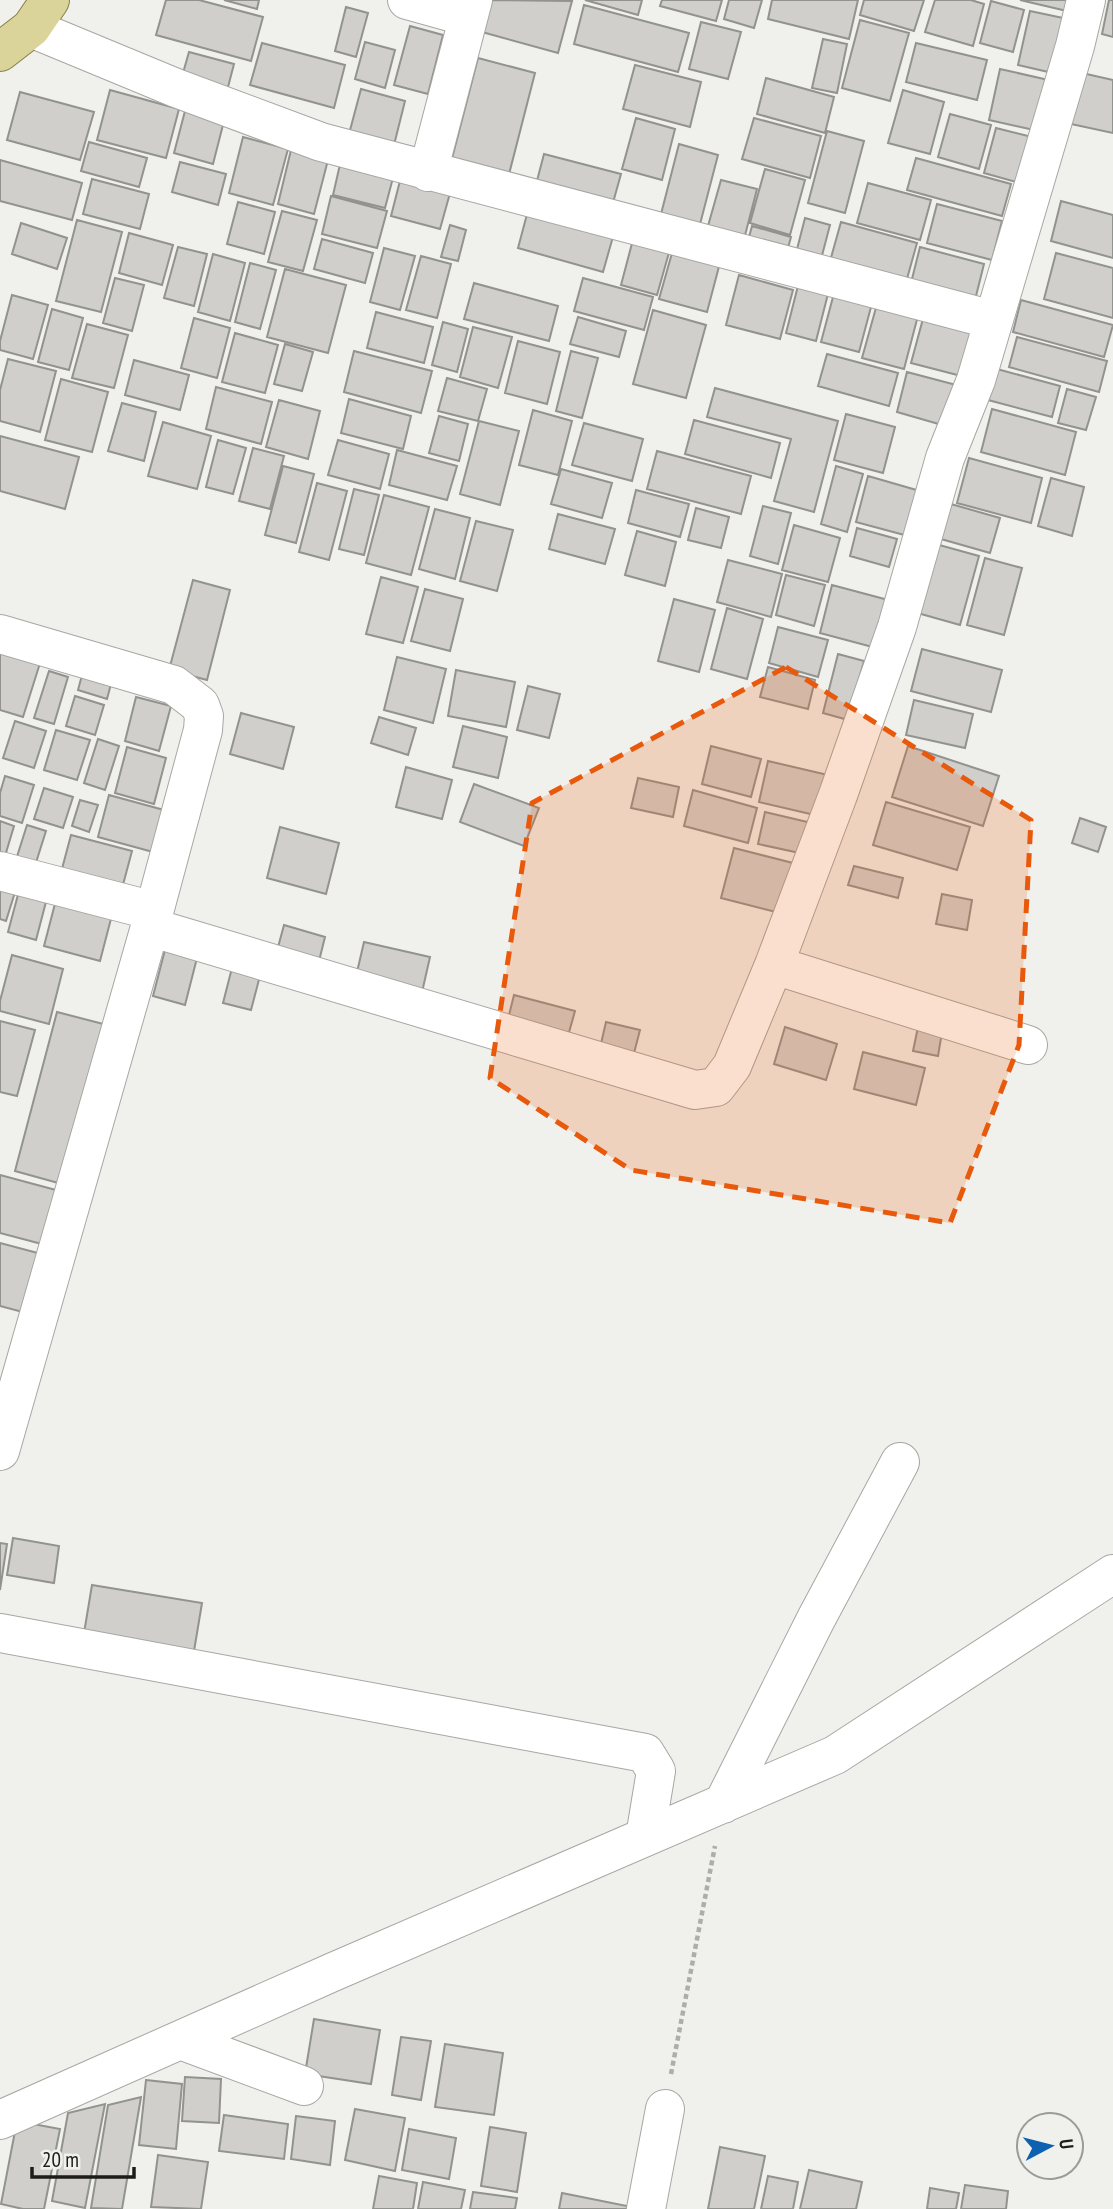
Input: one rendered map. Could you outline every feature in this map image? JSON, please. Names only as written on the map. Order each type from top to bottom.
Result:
[{"type":"main road","points":[[0,52],[40,14]]},
{"type":"street","points":[[407,0],[471,8],[428,172]]},
{"type":"street","points":[[0,871],[695,1090],[716,1087],[732,1066],[774,965],[897,627],[945,458],[976,380],[1075,46],[1086,0]]},
{"type":"street","points":[[40,14],[176,88],[321,142],[993,320]]},
{"type":"street","points":[[0,634],[174,685],[200,705],[204,716],[203,730],[152,919],[0,1451]]},
{"type":"street","points":[[774,965],[1028,1045]]},
{"type":"street","points":[[723,1804],[816,1619],[900,1462]]},
{"type":"street","points":[[0,2120],[835,1755],[1113,1574]]},
{"type":"street","points":[[0,1633],[645,1752],[656,1771],[645,1838]]},
{"type":"street","points":[[180,2040],[304,2086]]},
{"type":"street","points":[[646,2209],[665,2109]]},
{"type":"path","points":[[665,2109],[723,1804]]},
{"type":"highlighted area","points":[[786,667],[1031,820],[1019,1045],[950,1223],[631,1170],[490,1078],[532,803]]},
{"type":"building","points":[[166,0],[199,0],[263,17],[251,61],[156,35]]},
{"type":"building","points":[[224,0],[259,0],[257,9]]},
{"type":"building","points":[[490,0],[572,1],[558,53],[482,32]]},
{"type":"building","points":[[585,0],[642,0],[638,15]]},
{"type":"building","points":[[662,0],[722,0],[716,21],[660,6]]},
{"type":"building","points":[[729,0],[762,0],[754,28],[724,19]]},
{"type":"building","points":[[772,0],[858,0],[849,39],[768,19]]},
{"type":"building","points":[[864,0],[924,0],[914,31],[860,15]]},
{"type":"building","points":[[935,0],[971,0],[984,4],[973,46],[925,32]]},
{"type":"building","points":[[1020,0],[1069,0],[1067,11]]},
{"type":"building","points":[[1109,0],[1113,0],[1113,37],[1102,34]]},
{"type":"building","points":[[991,1],[1024,10],[1013,52],[980,43]]},
{"type":"building","points":[[584,5],[689,33],[678,72],[574,44]]},
{"type":"building","points":[[346,7],[368,13],[356,57],[335,51]]},
{"type":"building","points":[[1030,11],[1068,19],[1057,74],[1018,65]]},
{"type":"building","points":[[860,20],[909,33],[890,101],[842,88]]},
{"type":"building","points":[[701,22],[741,32],[728,79],[689,69]]},
{"type":"building","points":[[410,26],[443,35],[428,94],[394,85]]},
{"type":"building","points":[[823,39],[847,44],[837,93],[812,88]]},
{"type":"building","points":[[365,42],[395,50],[385,88],[355,79]]},
{"type":"building","points":[[262,43],[345,65],[334,108],[250,85]]},
{"type":"building","points":[[916,43],[987,60],[977,100],[906,82]]},
{"type":"building","points":[[189,52],[234,64],[221,114],[175,101]]},
{"type":"building","points":[[478,58],[535,73],[507,182],[450,166]]},
{"type":"building","points":[[635,65],[701,82],[690,127],[623,109]]},
{"type":"building","points":[[1000,69],[1053,81],[1043,132],[989,120]]},
{"type":"building","points":[[1082,73],[1113,80],[1113,133],[1071,124]]},
{"type":"building","points":[[766,78],[834,97],[825,133],[757,114]]},
{"type":"building","points":[[361,89],[405,101],[390,161],[345,149]]},
{"type":"building","points":[[110,90],[179,109],[166,158],[97,140]]},
{"type":"building","points":[[903,90],[944,102],[930,154],[888,143]]},
{"type":"building","points":[[20,92],[94,112],[80,160],[7,140]]},
{"type":"building","points":[[185,111],[224,121],[213,164],[174,153]]},
{"type":"building","points":[[950,114],[991,125],[979,169],[938,157]]},
{"type":"building","points":[[636,118],[675,129],[662,180],[622,169]]},
{"type":"building","points":[[754,118],[821,136],[810,178],[742,159]]},
{"type":"building","points":[[996,128],[1032,137],[1020,183],[984,173]]},
{"type":"building","points":[[827,131],[864,141],[845,213],[808,203]]},
{"type":"building","points":[[243,137],[288,149],[273,205],[229,193]]},
{"type":"building","points":[[89,142],[147,158],[139,187],[81,171]]},
{"type":"building","points":[[679,144],[718,155],[699,228],[660,218]]},
{"type":"building","points":[[291,150],[328,160],[314,214],[278,204]]},
{"type":"building","points":[[544,154],[621,174],[609,217],[533,196]]},
{"type":"building","points":[[916,158],[1011,184],[1002,216],[907,190]]},
{"type":"building","points":[[0,160],[82,183],[72,220],[0,201]]},
{"type":"building","points":[[341,160],[394,174],[385,208],[333,195]]},
{"type":"building","points":[[180,162],[226,174],[218,205],[172,192]]},
{"type":"building","points":[[765,169],[805,180],[790,235],[750,223]]},
{"type":"building","points":[[402,173],[452,186],[440,229],[391,216]]},
{"type":"building","points":[[92,179],[149,194],[140,229],[83,214]]},
{"type":"building","points":[[721,180],[757,189],[743,243],[706,233]]},
{"type":"building","points":[[868,183],[931,200],[920,240],[857,223]]},
{"type":"building","points":[[331,196],[387,211],[377,248],[322,234]]},
{"type":"building","points":[[1061,201],[1113,215],[1113,258],[1051,241]]},
{"type":"building","points":[[238,202],[275,212],[264,254],[227,244]]},
{"type":"building","points":[[530,203],[616,226],[603,272],[518,248]]},
{"type":"building","points":[[937,204],[1002,221],[992,260],[927,243]]},
{"type":"building","points":[[282,211],[317,220],[303,271],[268,262]]},
{"type":"building","points":[[805,218],[830,225],[819,267],[794,261]]},
{"type":"building","points":[[77,220],[122,232],[101,312],[56,301]]},
{"type":"building","points":[[841,222],[917,243],[903,293],[827,272]]},
{"type":"building","points":[[21,223],[67,238],[57,269],[12,254]]},
{"type":"building","points":[[450,225],[466,230],[458,261],[441,257]]},
{"type":"building","points":[[752,226],[791,237],[784,262],[745,252]]},
{"type":"building","points":[[635,232],[672,242],[657,295],[621,285]]},
{"type":"building","points":[[129,233],[173,245],[162,285],[119,273]]},
{"type":"building","points":[[322,239],[373,253],[365,283],[314,269]]},
{"type":"building","points":[[674,246],[721,259],[707,312],[659,299]]},
{"type":"building","points":[[178,247],[207,254],[194,306],[164,298]]},
{"type":"building","points":[[920,247],[984,264],[973,308],[909,291]]},
{"type":"building","points":[[384,248],[415,256],[400,310],[370,302]]},
{"type":"building","points":[[1056,253],[1113,268],[1113,318],[1044,299]]},
{"type":"building","points":[[213,254],[245,263],[230,321],[198,312]]},
{"type":"building","points":[[421,256],[451,264],[437,318],[406,310]]},
{"type":"building","points":[[250,263],[276,270],[260,329],[235,322]]},
{"type":"building","points":[[285,269],[346,285],[328,353],[267,337]]},
{"type":"building","points":[[801,274],[831,282],[816,341],[786,333]]},
{"type":"building","points":[[739,275],[793,290],[780,339],[726,325]]},
{"type":"building","points":[[115,278],[144,285],[132,331],[103,323]]},
{"type":"building","points":[[583,278],[653,297],[644,330],[574,311]]},
{"type":"building","points":[[837,282],[875,292],[859,352],[821,342]]},
{"type":"building","points":[[474,283],[558,306],[549,341],[464,319]]},
{"type":"building","points":[[12,295],[48,305],[33,359],[0,350]]},
{"type":"building","points":[[879,297],[920,308],[904,369],[862,358]]},
{"type":"building","points":[[1021,300],[1113,325],[1104,357],[1013,332]]},
{"type":"building","points":[[927,304],[984,320],[969,378],[911,363]]},
{"type":"building","points":[[52,309],[83,318],[69,370],[38,362]]},
{"type":"building","points":[[653,310],[706,325],[686,398],[633,384]]},
{"type":"building","points":[[376,312],[433,327],[424,363],[367,348]]},
{"type":"building","points":[[578,317],[626,331],[619,357],[570,344]]},
{"type":"building","points":[[194,318],[230,328],[217,378],[181,368]]},
{"type":"building","points":[[443,322],[468,329],[457,372],[432,365]]},
{"type":"building","points":[[87,324],[128,335],[114,388],[72,378]]},
{"type":"building","points":[[473,327],[512,337],[498,388],[460,377]]},
{"type":"building","points":[[235,333],[278,345],[265,393],[222,382]]},
{"type":"building","points":[[1017,337],[1107,361],[1099,392],[1009,367]]},
{"type":"building","points":[[518,341],[560,352],[547,404],[505,393]]},
{"type":"building","points":[[285,344],[313,352],[302,391],[274,384]]},
{"type":"building","points":[[354,351],[432,371],[421,413],[344,392]]},
{"type":"building","points":[[571,351],[598,358],[582,418],[556,411]]},
{"type":"building","points":[[827,354],[898,373],[889,406],[818,386]]},
{"type":"building","points":[[8,359],[56,371],[40,432],[0,421],[0,390]]},
{"type":"building","points":[[134,360],[189,375],[180,410],[125,395]]},
{"type":"building","points":[[997,369],[1060,386],[1052,417],[988,400]]},
{"type":"building","points":[[907,372],[960,386],[949,427],[897,412]]},
{"type":"building","points":[[447,378],[487,389],[478,421],[438,411]]},
{"type":"building","points":[[61,379],[108,392],[92,452],[45,440]]},
{"type":"building","points":[[216,387],[272,402],[261,444],[206,429]]},
{"type":"building","points":[[715,388],[838,421],[814,512],[774,501],[791,439],[707,417]]},
{"type":"building","points":[[1067,389],[1096,397],[1086,430],[1058,423]]},
{"type":"building","points":[[349,399],[411,416],[403,449],[341,433]]},
{"type":"building","points":[[279,400],[320,411],[308,459],[266,447]]},
{"type":"building","points":[[122,403],[156,412],[144,461],[108,451]]},
{"type":"building","points":[[992,409],[1076,432],[1065,475],[981,452]]},
{"type":"building","points":[[533,410],[572,421],[558,475],[519,465]]},
{"type":"building","points":[[846,414],[895,427],[883,473],[834,460]]},
{"type":"building","points":[[439,416],[468,424],[459,461],[429,453]]},
{"type":"building","points":[[694,420],[780,443],[771,478],[685,454]]},
{"type":"building","points":[[479,421],[519,431],[500,505],[460,494]]},
{"type":"building","points":[[163,422],[211,436],[197,489],[148,476]]},
{"type":"building","points":[[584,423],[643,439],[632,481],[572,465]]},
{"type":"building","points":[[0,436],[79,457],[65,509],[0,491]]},
{"type":"building","points":[[218,440],[246,448],[233,494],[206,487]]},
{"type":"building","points":[[338,440],[389,454],[380,489],[328,475]]},
{"type":"building","points":[[253,448],[284,456],[270,509],[239,501]]},
{"type":"building","points":[[397,450],[457,466],[447,500],[389,485]]},
{"type":"building","points":[[657,451],[751,476],[741,514],[647,489]]},
{"type":"building","points":[[969,458],[1042,478],[1031,523],[957,503]]},
{"type":"building","points":[[283,466],[314,474],[296,543],[265,535]]},
{"type":"building","points":[[836,466],[863,474],[847,532],[821,524]]},
{"type":"building","points":[[561,469],[612,483],[602,518],[551,504]]},
{"type":"building","points":[[868,476],[920,491],[908,536],[856,522]]},
{"type":"building","points":[[1051,478],[1084,487],[1072,536],[1038,526]]},
{"type":"building","points":[[317,483],[347,491],[329,560],[299,552]]},
{"type":"building","points":[[354,489],[379,495],[364,555],[339,549]]},
{"type":"building","points":[[636,490],[689,504],[680,537],[628,523]]},
{"type":"building","points":[[384,495],[429,507],[411,575],[366,563]]},
{"type":"building","points":[[951,504],[1000,518],[990,553],[941,539]]},
{"type":"building","points":[[763,506],[791,513],[778,564],[750,556]]},
{"type":"building","points":[[696,508],[729,517],[721,548],[688,540]]},
{"type":"building","points":[[435,509],[470,518],[455,579],[419,569]]},
{"type":"building","points":[[558,514],[615,529],[605,564],[549,549]]},
{"type":"building","points":[[476,521],[513,530],[497,591],[460,581]]},
{"type":"building","points":[[794,525],[840,538],[828,582],[782,570]]},
{"type":"building","points":[[857,528],[897,539],[889,567],[850,556]]},
{"type":"building","points":[[637,531],[676,542],[665,586],[625,575]]},
{"type":"building","points":[[932,543],[979,556],[960,625],[914,612]]},
{"type":"building","points":[[985,558],[1022,568],[1004,635],[967,625]]},
{"type":"building","points":[[728,560],[782,574],[771,617],[717,602]]},
{"type":"building","points":[[786,575],[825,585],[814,626],[776,615]]},
{"type":"building","points":[[381,577],[418,587],[403,643],[366,634]]},
{"type":"building","points":[[193,580],[230,590],[207,680],[169,670]]},
{"type":"building","points":[[832,585],[892,601],[880,649],[820,633]]},
{"type":"building","points":[[425,589],[463,599],[450,651],[411,641]]},
{"type":"building","points":[[674,599],[715,610],[699,672],[658,661]]},
{"type":"building","points":[[727,608],[763,619],[747,679],[711,669]]},
{"type":"building","points":[[778,627],[828,640],[818,677],[769,663]]},
{"type":"building","points":[[0,647],[41,660],[23,717],[0,710]]},
{"type":"building","points":[[922,649],[1002,670],[991,712],[911,691]]},
{"type":"building","points":[[838,654],[864,661],[848,720],[823,713]]},
{"type":"building","points":[[397,657],[446,669],[433,723],[384,710]]},
{"type":"building","points":[[768,667],[815,680],[808,709],[760,697]]},
{"type":"building","points":[[456,670],[515,682],[506,727],[448,716]]},
{"type":"building","points":[[49,671],[68,677],[54,724],[34,718]]},
{"type":"building","points":[[82,675],[111,684],[107,699],[78,690]]},
{"type":"building","points":[[528,686],[560,694],[549,738],[517,730]]},
{"type":"building","points":[[75,696],[104,705],[95,735],[66,726]]},
{"type":"building","points":[[136,697],[171,706],[159,751],[125,741]]},
{"type":"building","points":[[914,700],[973,714],[965,748],[906,735]]},
{"type":"building","points":[[241,713],[294,727],[283,769],[230,754]]},
{"type":"building","points":[[379,717],[416,728],[408,755],[371,743]]},
{"type":"building","points":[[15,721],[46,731],[34,768],[3,758]]},
{"type":"building","points":[[463,726],[507,737],[498,778],[453,767]]},
{"type":"building","points":[[56,730],[90,740],[77,780],[44,770]]},
{"type":"building","points":[[98,739],[119,746],[105,790],[84,783]]},
{"type":"building","points":[[711,746],[761,759],[751,797],[702,784]]},
{"type":"building","points":[[908,746],[999,776],[983,826],[892,797]]},
{"type":"building","points":[[127,747],[166,758],[154,804],[115,793]]},
{"type":"building","points":[[768,761],[828,775],[819,816],[759,802]]},
{"type":"building","points":[[406,767],[452,780],[442,819],[396,807]]},
{"type":"building","points":[[5,776],[34,785],[22,823],[0,816],[0,793]]},
{"type":"building","points":[[638,778],[679,787],[673,817],[631,808]]},
{"type":"building","points":[[474,784],[539,808],[524,846],[460,822]]},
{"type":"building","points":[[44,788],[73,797],[63,828],[34,819]]},
{"type":"building","points":[[693,790],[757,808],[748,843],[684,826]]},
{"type":"building","points":[[109,795],[175,813],[164,855],[98,837]]},
{"type":"building","points":[[80,800],[98,805],[89,832],[72,826]]},
{"type":"building","points":[[886,802],[970,827],[957,870],[873,845]]},
{"type":"building","points":[[765,812],[816,824],[809,855],[758,844]]},
{"type":"building","points":[[1080,818],[1106,827],[1098,852],[1072,843]]},
{"type":"building","points":[[0,821],[14,826],[5,856],[0,855]]},
{"type":"building","points":[[27,825],[46,831],[33,872],[14,866]]},
{"type":"building","points":[[280,827],[339,843],[326,894],[267,878]]},
{"type":"building","points":[[71,835],[132,851],[120,896],[59,880]]},
{"type":"building","points":[[734,848],[793,863],[780,913],[721,898]]},
{"type":"building","points":[[854,866],[903,878],[898,898],[848,885]]},
{"type":"building","points":[[0,884],[16,889],[6,921],[0,919]]},
{"type":"building","points":[[19,891],[47,898],[36,940],[8,932]]},
{"type":"building","points":[[942,894],[972,900],[967,930],[936,924]]},
{"type":"building","points":[[57,896],[113,911],[100,961],[44,946]]},
{"type":"building","points":[[284,925],[325,937],[316,973],[274,962]]},
{"type":"building","points":[[364,942],[430,957],[420,1001],[354,985]]},
{"type":"building","points":[[166,946],[198,954],[185,1005],[153,996]]},
{"type":"building","points":[[12,955],[63,969],[49,1024],[0,1011]]},
{"type":"building","points":[[233,964],[261,972],[251,1010],[223,1003]]},
{"type":"building","points":[[514,995],[575,1011],[566,1043],[506,1027]]},
{"type":"building","points":[[57,1012],[111,1026],[69,1186],[15,1171]]},
{"type":"building","points":[[0,1021],[35,1030],[17,1096],[0,1092]]},
{"type":"building","points":[[606,1022],[640,1030],[633,1057],[600,1048]]},
{"type":"building","points":[[785,1027],[837,1044],[826,1080],[774,1064]]},
{"type":"building","points":[[918,1027],[942,1032],[938,1056],[913,1051]]},
{"type":"building","points":[[863,1052],[925,1068],[916,1105],[854,1089]]},
{"type":"building","points":[[0,1175],[67,1193],[53,1247],[0,1233]]},
{"type":"building","points":[[0,1243],[49,1256],[34,1315],[0,1306]]},
{"type":"building","points":[[13,1538],[59,1546],[54,1583],[7,1575]]},
{"type":"building","points":[[0,1543],[7,1544],[0,1590]]},
{"type":"building","points":[[92,1585],[202,1603],[193,1657],[83,1639]]},
{"type":"building","points":[[314,2019],[380,2030],[371,2084],[305,2074]]},
{"type":"building","points":[[401,2037],[431,2041],[421,2100],[392,2095]]},
{"type":"building","points":[[445,2044],[503,2053],[494,2115],[435,2107]]},
{"type":"building","points":[[185,2077],[221,2079],[219,2123],[182,2121]]},
{"type":"building","points":[[146,2080],[182,2084],[176,2149],[139,2145]]},
{"type":"building","points":[[141,2097],[122,2209],[91,2208],[108,2105]]},
{"type":"building","points":[[105,2104],[85,2208],[52,2201],[68,2113]]},
{"type":"building","points":[[355,2109],[405,2118],[395,2171],[345,2160]]},
{"type":"building","points":[[224,2115],[288,2124],[284,2159],[219,2151]]},
{"type":"building","points":[[296,2116],[335,2121],[330,2165],[291,2159]]},
{"type":"building","points":[[17,2121],[60,2129],[44,2209],[23,2209],[1,2204]]},
{"type":"building","points":[[490,2127],[526,2133],[517,2192],[481,2186]]},
{"type":"building","points":[[409,2129],[456,2138],[449,2179],[402,2170]]},
{"type":"building","points":[[720,2147],[765,2156],[754,2209],[708,2209]]},
{"type":"building","points":[[158,2155],[208,2162],[201,2209],[151,2207]]},
{"type":"building","points":[[809,2170],[862,2182],[856,2209],[800,2209]]},
{"type":"building","points":[[379,2176],[417,2183],[413,2209],[373,2209]]},
{"type":"building","points":[[768,2176],[798,2182],[793,2209],[761,2209]]},
{"type":"building","points":[[423,2182],[465,2190],[461,2209],[418,2209]]},
{"type":"building","points":[[965,2185],[1008,2191],[1006,2209],[961,2209]]},
{"type":"building","points":[[930,2188],[959,2193],[956,2209],[927,2209]]},
{"type":"building","points":[[473,2192],[517,2198],[515,2209],[470,2209]]},
{"type":"building","points":[[562,2193],[637,2208],[637,2209],[559,2209]]}]
